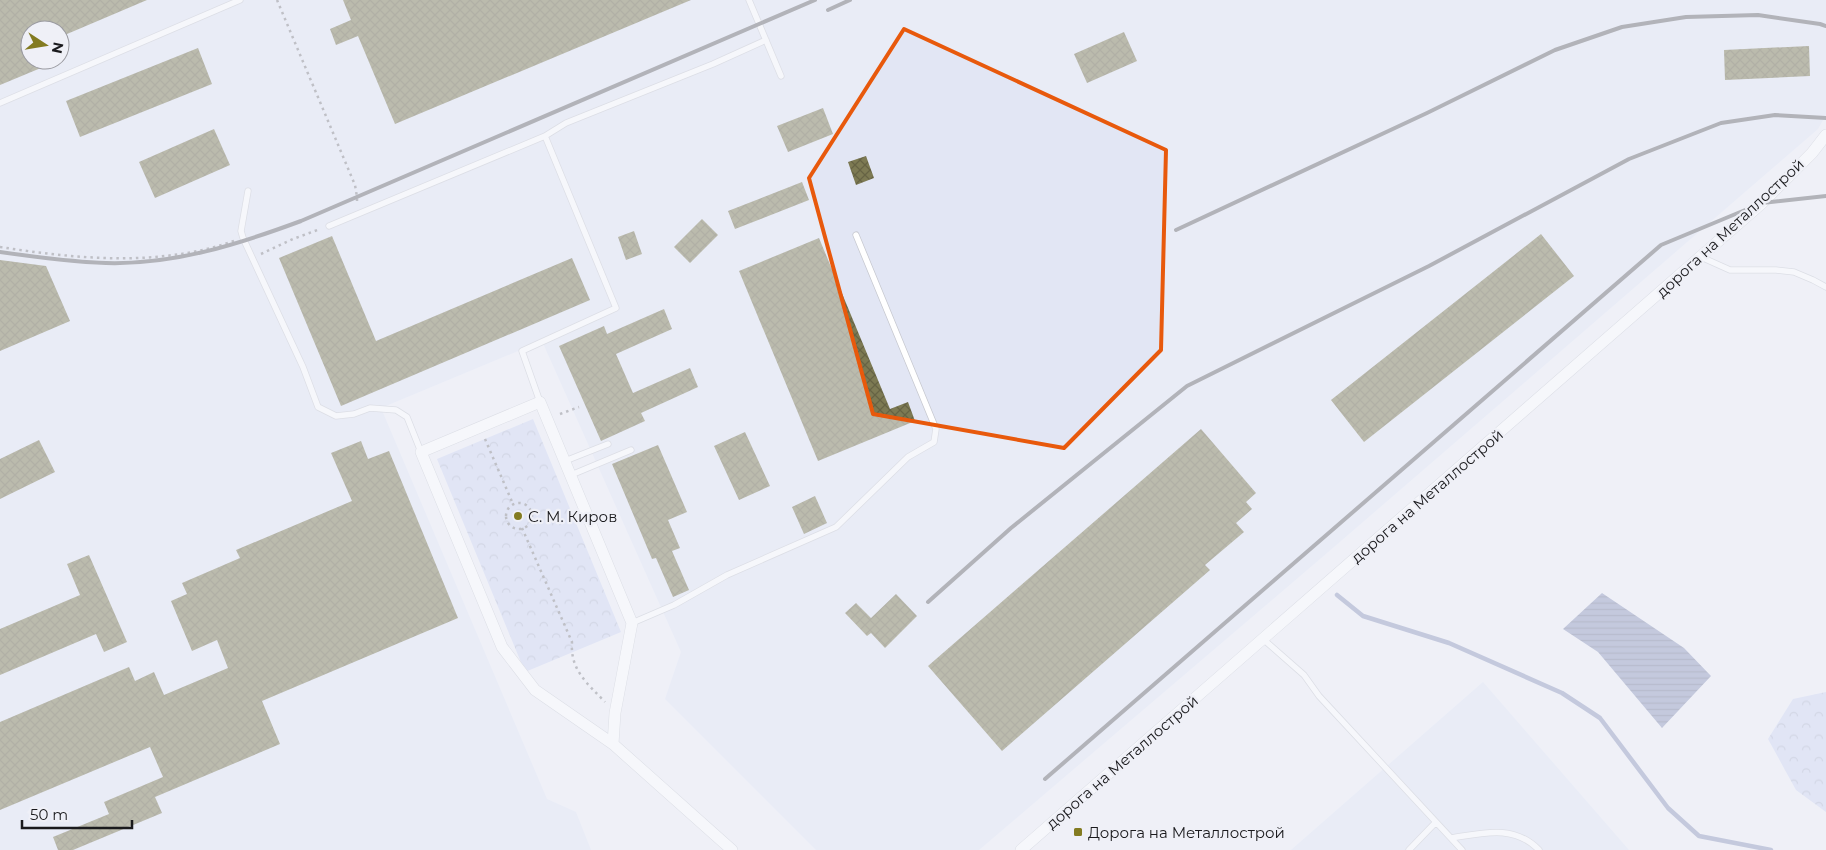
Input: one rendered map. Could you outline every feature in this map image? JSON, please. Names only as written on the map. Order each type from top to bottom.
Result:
[{"type":"street","name":"дорога на Металлострой","points":[[1022,850],[1762,203],[1812,153],[1826,135]]},
{"type":"street","points":[[613,744],[615,713],[632,623],[540,402],[421,452],[502,647],[535,690],[613,744],[732,850]]},
{"type":"lane","points":[[0,103],[240,0]]},
{"type":"lane","points":[[749,0],[781,76]]},
{"type":"lane","points":[[329,226],[544,136],[566,123],[714,64],[766,40]]},
{"type":"lane","points":[[540,402],[522,351],[616,308],[544,136]]},
{"type":"lane","points":[[248,191],[241,232],[303,367],[318,407],[336,416],[354,414],[370,408],[396,410],[407,417],[421,452]]},
{"type":"lane","points":[[632,623],[674,605],[727,575],[836,527],[908,457],[934,442],[936,429],[856,235]]},
{"type":"lane","points":[[1701,257],[1730,270],[1794,272],[1826,287]]},
{"type":"lane","points":[[565,461],[608,444]]},
{"type":"lane","points":[[571,475],[631,450]]},
{"type":"lane","points":[[1263,639],[1304,675],[1319,696],[1462,850]]},
{"type":"lane","points":[[1408,850],[1436,822]]},
{"type":"lane","points":[[1451,838],[1507,832],[1530,841],[1539,850]]},
{"type":"path","points":[[277,0],[354,185],[357,197],[356,215]]},
{"type":"path","points":[[253,258],[293,239],[329,226]]},
{"type":"path","points":[[0,247],[66,256],[146,257],[201,250],[243,238]]},
{"type":"path","points":[[547,418],[580,408]]},
{"type":"path","points":[[480,427],[513,504]]},
{"type":"path","points":[[520,503],[526,505],[531,511],[531,518],[528,524],[522,528],[515,528],[508,524],[506,517],[507,509],[513,504],[520,503]]},
{"type":"path","points":[[522,528],[572,642],[571,653],[577,670],[615,713]]},
{"type":"highlighted area","points":[[904,29],[1166,150],[1161,350],[1064,448],[873,414],[809,178]]},
{"type":"shaded area","points":[[0,0],[1826,0],[1826,115],[1818,129],[1334,547],[979,850],[816,850],[665,699],[681,652],[542,341],[381,408],[547,799],[576,812],[591,850],[0,850]]},
{"type":"shaded area","points":[[1602,593],[1684,648],[1711,676],[1662,728],[1598,652],[1563,629]]},
{"type":"shaded area","points":[[1483,682],[1629,850],[1291,850]]},
{"type":"green space","points":[[533,419],[621,632],[525,672],[437,459]]},
{"type":"green space","points":[[1826,692],[1826,812],[1796,790],[1768,739],[1793,699]]},
{"type":"building","points":[[0,0],[147,0],[70,33],[70,20],[20,20],[20,70],[36,70],[0,85]]},
{"type":"building","points":[[343,0],[691,0],[395,124],[358,36],[336,45],[330,29],[351,20]]},
{"type":"building","points":[[1124,32],[1137,61],[1087,83],[1074,54]]},
{"type":"building","points":[[1809,46],[1810,76],[1725,80],[1724,50]]},
{"type":"building","points":[[198,48],[212,84],[80,137],[66,101]]},
{"type":"building","points":[[823,108],[833,134],[788,152],[777,126]]},
{"type":"building","points":[[214,129],[230,165],[155,198],[139,162]]},
{"type":"building","points":[[866,156],[874,178],[856,185],[848,162]]},
{"type":"building","points":[[802,182],[809,200],[735,229],[728,211]]},
{"type":"building","points":[[702,219],[718,235],[690,263],[674,247]]},
{"type":"building","points":[[634,231],[642,254],[626,260],[618,237]]},
{"type":"building","points":[[1541,234],[1574,276],[1364,442],[1331,400]]},
{"type":"building","points":[[332,236],[376,341],[572,258],[590,300],[341,406],[279,258]]},
{"type":"building","points":[[819,238],[890,409],[908,402],[915,421],[818,461],[739,271]]},
{"type":"building","points":[[0,260],[46,266],[70,321],[0,351]]},
{"type":"building","points":[[664,309],[672,329],[616,354],[633,393],[690,368],[698,387],[641,413],[645,421],[601,441],[559,346],[604,326],[607,334]]},
{"type":"building","points":[[1201,429],[1256,493],[1246,502],[1252,509],[1236,523],[1244,532],[1205,565],[1210,570],[1002,751],[928,666]]},
{"type":"building","points":[[745,432],[770,486],[739,500],[714,446]]},
{"type":"building","points":[[39,440],[55,472],[0,499],[0,459]]},
{"type":"building","points":[[361,441],[368,459],[389,451],[458,618],[262,701],[280,744],[155,797],[162,813],[73,850],[58,850],[53,837],[109,814],[104,802],[163,777],[150,747],[0,810],[0,722],[129,667],[135,681],[154,672],[164,695],[228,668],[217,640],[192,651],[171,601],[187,594],[182,583],[240,558],[236,550],[352,501],[331,453]]},
{"type":"building","points":[[658,445],[687,512],[668,520],[680,548],[672,551],[689,590],[673,597],[656,558],[652,559],[612,464]]},
{"type":"building","points":[[815,496],[827,523],[804,534],[792,507]]},
{"type":"building","points":[[89,555],[127,642],[104,652],[96,634],[0,675],[0,629],[80,595],[67,564]]},
{"type":"building","points":[[896,594],[917,616],[885,648],[871,633],[867,636],[845,613],[856,603],[871,618]]},
{"type":"waterway","points":[[1337,595],[1363,616],[1449,643],[1562,693],[1600,718],[1668,808],[1699,836],[1771,850]]},
{"type":"railway","points":[[0,252],[79,262],[131,263],[181,257],[254,238],[301,221],[815,0]]},
{"type":"railway","points":[[828,10],[850,0]]},
{"type":"railway","points":[[1176,230],[1427,113],[1555,50],[1622,27],[1686,17],[1758,15],[1826,26]]},
{"type":"railway","points":[[928,602],[1011,528],[1187,386],[1429,266],[1629,159],[1721,123],[1775,115],[1826,118]]},
{"type":"railway","points":[[1045,779],[1661,245],[1762,203],[1826,196]]},
{"type":"place","name":"С. М. Киров","points":[[518,516]]},
{"type":"place","name":"Дорога на Металлострой","points":[[1078,832]]}]
